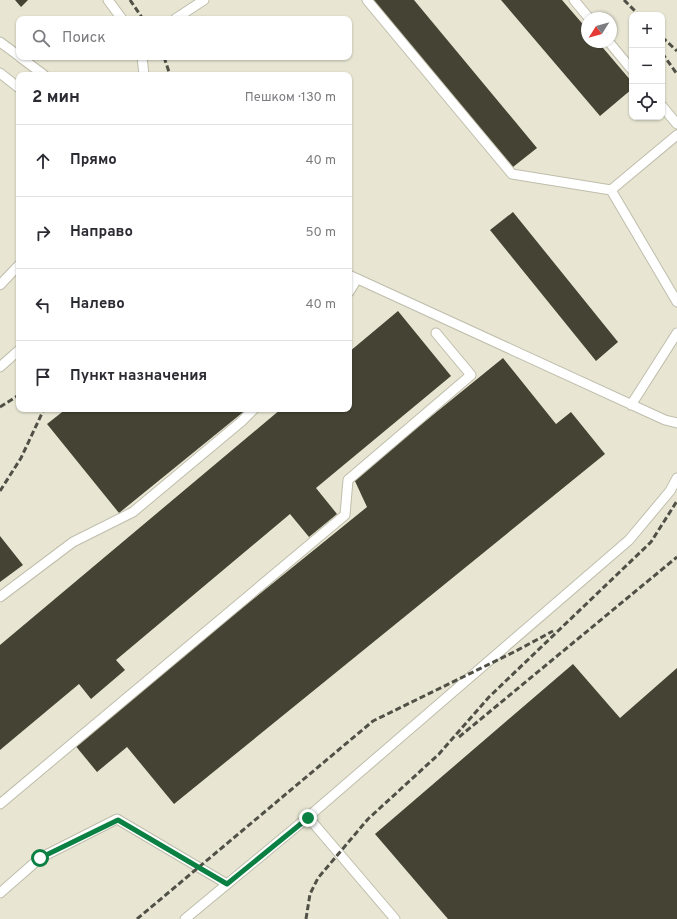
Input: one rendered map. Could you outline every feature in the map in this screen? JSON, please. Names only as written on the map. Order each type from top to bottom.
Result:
[{"type":"lane","points":[[108,0],[120,16]]},
{"type":"lane","points":[[180,16],[204,0]]},
{"type":"lane","points":[[366,0],[512,174],[611,190],[677,135]]},
{"type":"lane","points":[[574,0],[584,12]]},
{"type":"lane","points":[[0,42],[16,54]]},
{"type":"lane","points":[[613,48],[629,66]]},
{"type":"lane","points":[[24,60],[40,72]]},
{"type":"lane","points":[[142,60],[144,72]]},
{"type":"lane","points":[[0,73],[16,86]]},
{"type":"lane","points":[[665,110],[677,124]]},
{"type":"lane","points":[[611,190],[677,302]]},
{"type":"lane","points":[[0,285],[16,268]]},
{"type":"lane","points":[[353,277],[631,405],[665,420],[677,423]]},
{"type":"lane","points":[[631,405],[677,332]]},
{"type":"lane","points":[[0,804],[345,515],[348,480],[471,375],[436,333]]},
{"type":"lane","points":[[0,367],[16,353]]},
{"type":"lane","points":[[0,597],[73,542],[133,512],[251,412]]},
{"type":"lane","points":[[185,919],[308,818],[628,540],[670,491],[677,478]]},
{"type":"lane","points":[[308,818],[395,919]]},
{"type":"lane","points":[[0,893],[40,858],[118,820],[227,884]]},
{"type":"building","points":[[15,0],[28,0],[21,7]]},
{"type":"building","points":[[373,0],[414,0],[537,148],[513,167]]},
{"type":"building","points":[[501,0],[562,0],[581,22],[581,48],[603,48],[629,78],[629,92],[600,116]]},
{"type":"building","points":[[513,212],[618,342],[596,361],[490,230]]},
{"type":"building","points":[[398,311],[451,376],[316,488],[337,514],[309,537],[290,514],[116,660],[125,670],[91,699],[79,684],[0,750],[0,645],[277,412],[352,412],[352,349]]},
{"type":"building","points":[[503,358],[556,424],[571,412],[605,454],[174,804],[127,747],[97,772],[74,744],[367,507],[354,479]]},
{"type":"building","points":[[62,412],[243,412],[119,513],[47,424]]},
{"type":"building","points":[[0,536],[23,565],[0,582]]},
{"type":"building","points":[[573,664],[620,718],[677,668],[677,919],[448,919],[375,834]]},
{"type":"railway","points":[[130,0],[141,16]]},
{"type":"railway","points":[[624,0],[636,12]]},
{"type":"railway","points":[[665,40],[677,51]]},
{"type":"railway","points":[[665,57],[677,74]]},
{"type":"railway","points":[[165,60],[169,72]]},
{"type":"railway","points":[[0,407],[16,397]]},
{"type":"railway","points":[[0,491],[21,458],[43,412]]},
{"type":"railway","points":[[306,919],[310,894],[318,878],[368,819],[439,754],[489,697],[651,542],[677,501]]},
{"type":"railway","points":[[459,737],[677,557]]},
{"type":"railway","points":[[137,919],[373,721],[516,651],[553,631]]},
{"type":"route","points":[[40,858],[118,820],[227,884],[308,818]]}]
